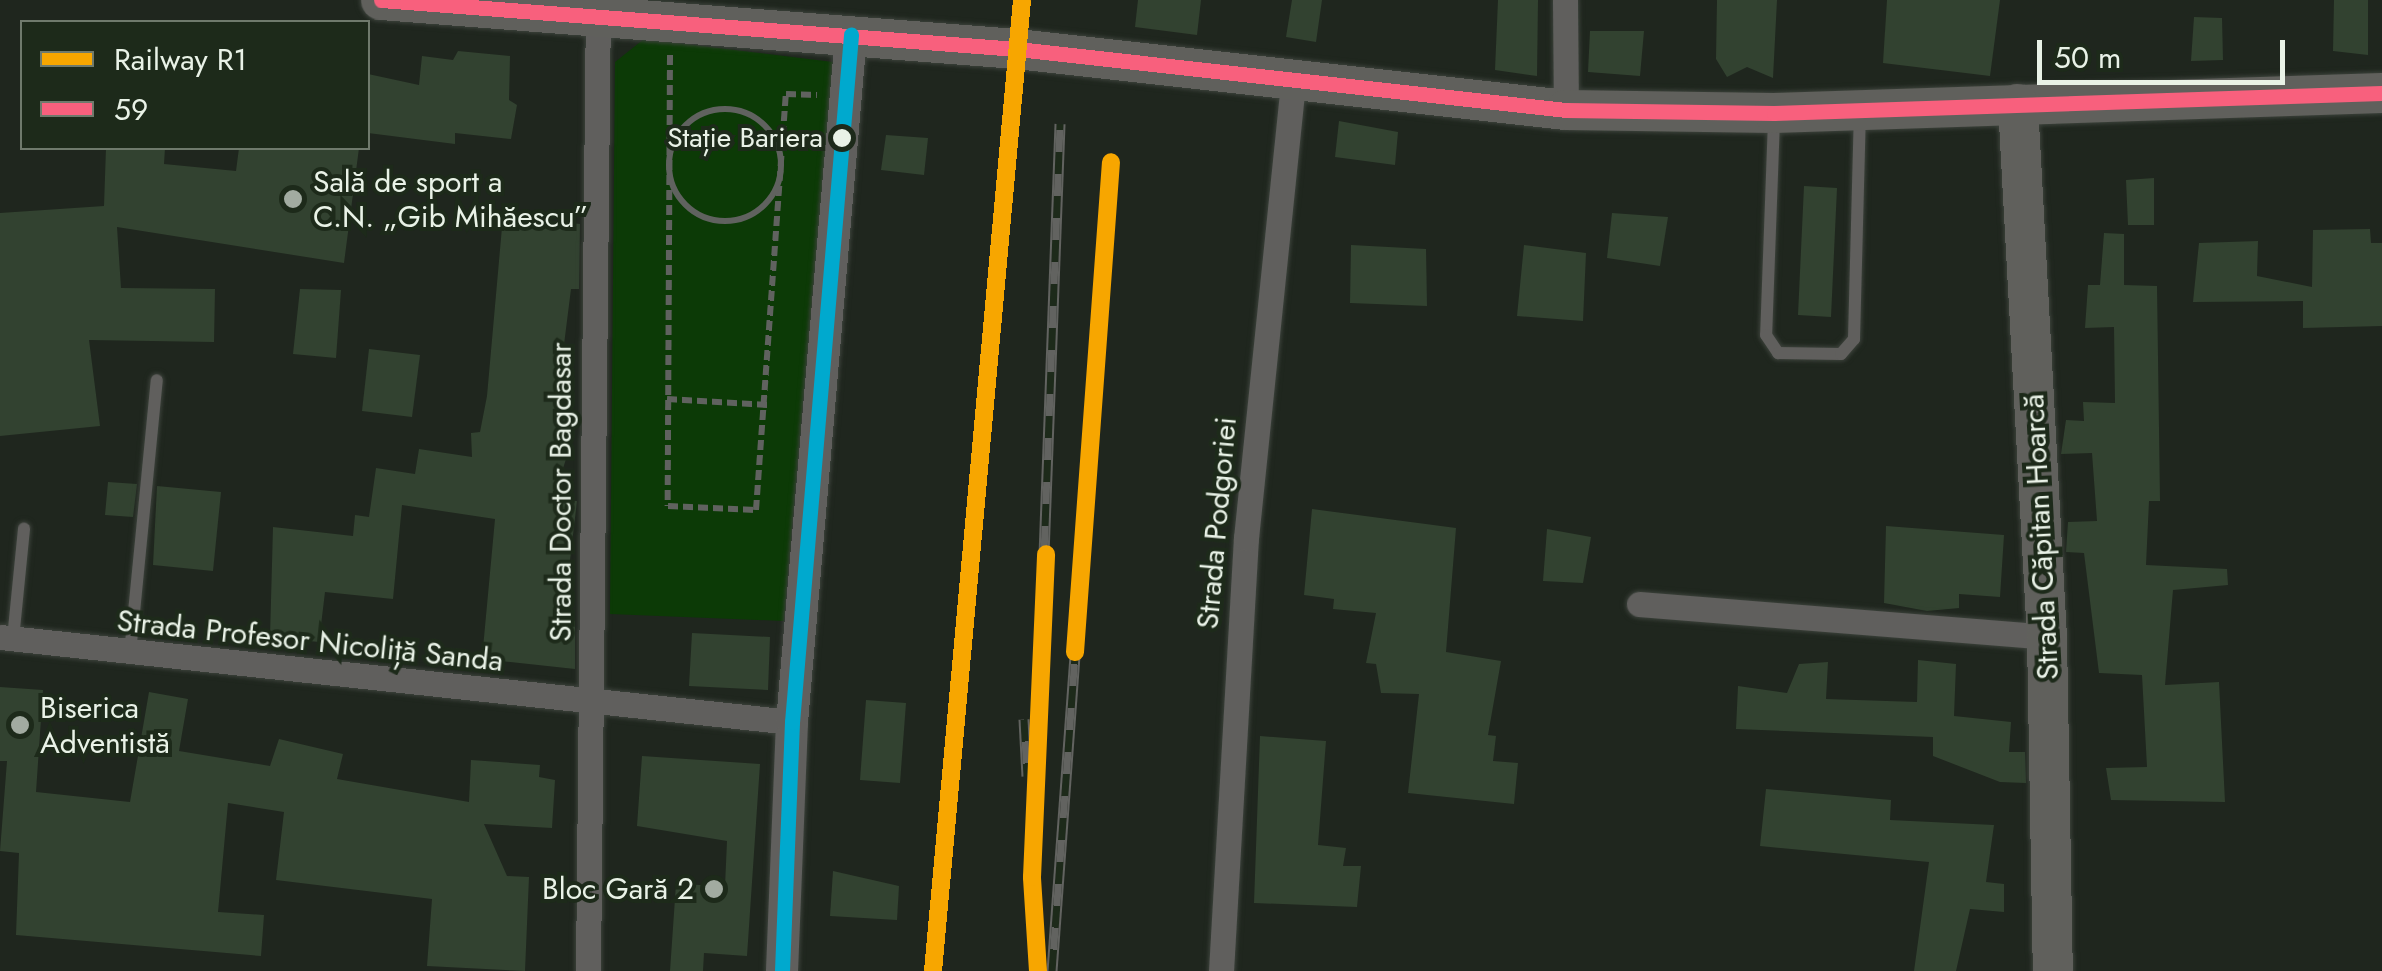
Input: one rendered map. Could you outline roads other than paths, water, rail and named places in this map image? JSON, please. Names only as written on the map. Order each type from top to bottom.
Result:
[{"type":"main road","points":[[381,0],[598,7],[670,18],[1566,110],[1774,112],[2382,93]]},
{"type":"main road","name":"Strada Căpitan Hoarcă","points":[[2018,104],[2047,637],[2052,971]]},
{"type":"street","points":[[1565,0],[1566,110]]},
{"type":"street","name":"Strada Doctor Bagdasar","points":[[588,971],[598,7]]},
{"type":"street","points":[[782,971],[792,722],[851,35]]},
{"type":"street","name":"Strada Podgoriei","points":[[1221,971],[1246,538],[1293,82]]},
{"type":"street","points":[[1638,604],[2047,637]]},
{"type":"street","name":"Strada Profesor Nicoliță Sanda","points":[[6,638],[592,706],[792,722]]},
{"type":"lane","points":[[1774,112],[1766,335],[1778,353],[1841,354],[1854,339],[1860,110]]},
{"type":"lane","points":[[130,653],[158,380]]},
{"type":"lane","points":[[6,638],[24,529]]},
{"type":"railway","points":[[1038,971],[1032,877],[1060,124]]},
{"type":"railway","points":[[1052,971],[1111,162]]},
{"type":"railway","points":[[1024,719],[1027,776]]},
{"type":"rail line","name":"R1","points":[[933,971],[1022,0]]},
{"type":"rail line","name":"R1","points":[[1075,652],[1111,162]]},
{"type":"rail line","name":"R1","points":[[1038,971],[1032,877],[1046,554]]},
{"type":"place","name":"Stație Bariera","points":[[842,138]]},
{"type":"place","name":"Sală de sport a C.N. „Gib Mihăescu”","points":[[293,199]]},
{"type":"place","name":"Biserica Adventistă","points":[[20,725]]},
{"type":"place","name":"Bloc Gară 2","points":[[714,889]]}]
